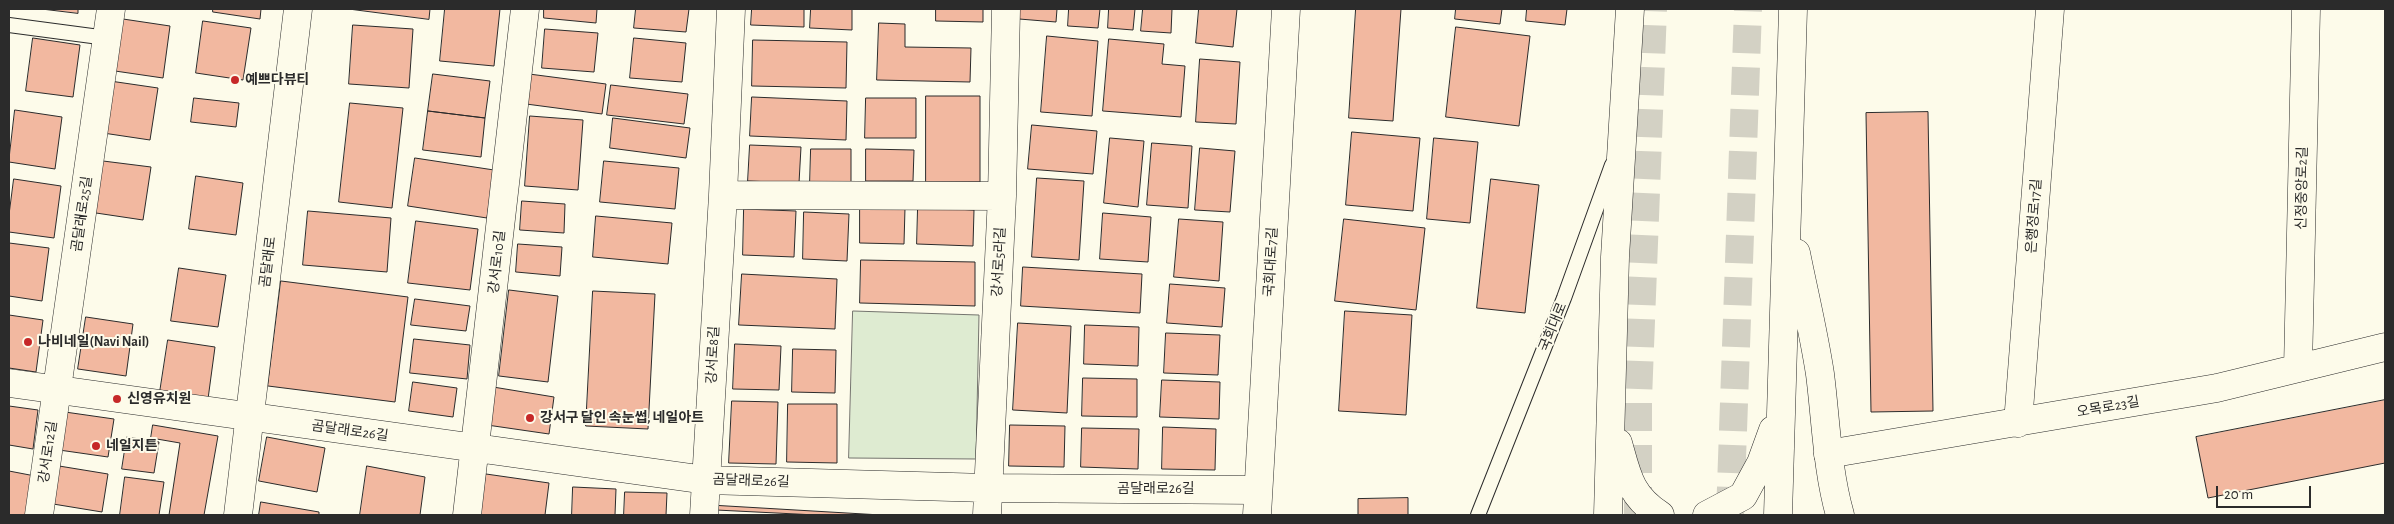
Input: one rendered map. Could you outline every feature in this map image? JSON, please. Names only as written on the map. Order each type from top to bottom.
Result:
[{"type":"street","name":"곰달래로25길","points":[[57,390],[111,9]]},
{"type":"street","name":"곰달래로","points":[[238,515],[298,9]]},
{"type":"street","name":"강서로10길","points":[[467,515],[525,9]]},
{"type":"street","name":"강서로8길","points":[[704,515],[723,195],[731,9]]},
{"type":"street","name":"강서로5라길","points":[[987,515],[1002,196],[1006,9]]},
{"type":"street","name":"국회대로7길","points":[[1257,503],[1286,9]]},
{"type":"street","points":[[1608,515],[1615,257],[1630,9]]},
{"type":"street","points":[[1778,515],[1793,9]]},
{"type":"street","name":"은행정로17길","points":[[2018,423],[2050,9]]},
{"type":"street","name":"신정중앙로2길","points":[[2298,368],[2306,9]]},
{"type":"street","points":[[723,195],[1002,196]]},
{"type":"street","points":[[1786,202],[1820,374],[1828,454],[1834,496],[1840,515]]},
{"type":"street","name":"오목로23길","points":[[1828,454],[2217,388],[2385,347]]},
{"type":"street","points":[[9,383],[249,417]]},
{"type":"street","name":"강서로12길","points":[[39,515],[57,390]]},
{"type":"street","points":[[1707,515],[1743,496],[1761,463],[1781,411]]},
{"type":"street","points":[[1611,415],[1630,484],[1645,506],[1660,515]]},
{"type":"street","name":"곰달래로26길","points":[[249,417],[706,480],[987,488],[1257,503]]},
{"type":"lane","points":[[9,25],[106,38]]},
{"type":"lane","name":"국회대로","points":[[1478,515],[1564,298],[1622,136]]},
{"type":"green space","points":[[853,311],[979,315],[976,459],[849,458]]},
{"type":"building","points":[[42,9],[78,9],[78,13]]},
{"type":"building","points":[[213,9],[261,9],[260,19],[213,12]]},
{"type":"building","points":[[349,9],[430,9],[429,19]]},
{"type":"building","points":[[445,9],[500,9],[494,66],[440,61]]},
{"type":"building","points":[[544,9],[597,9],[596,23],[544,18]]},
{"type":"building","points":[[636,9],[689,9],[686,32],[634,28]]},
{"type":"building","points":[[752,9],[804,9],[804,27],[751,25]]},
{"type":"building","points":[[811,9],[852,9],[852,30],[810,28]]},
{"type":"building","points":[[936,9],[983,9],[983,22],[936,21]]},
{"type":"building","points":[[1020,9],[1057,9],[1056,22],[1019,19]]},
{"type":"building","points":[[1069,9],[1100,9],[1098,28],[1068,26]]},
{"type":"building","points":[[1109,9],[1135,9],[1133,30],[1108,28]]},
{"type":"building","points":[[1143,9],[1172,9],[1171,33],[1141,31]]},
{"type":"building","points":[[1199,9],[1237,9],[1233,47],[1196,43]]},
{"type":"building","points":[[1356,9],[1401,9],[1393,121],[1349,118]]},
{"type":"building","points":[[1456,9],[1502,9],[1500,24],[1455,19]]},
{"type":"building","points":[[1527,9],[1567,9],[1565,25],[1526,21]]},
{"type":"building","points":[[123,19],[170,26],[163,78],[115,71]]},
{"type":"building","points":[[203,21],[251,28],[243,80],[196,73]]},
{"type":"building","points":[[879,23],[905,24],[905,47],[971,48],[970,82],[877,80]]},
{"type":"building","points":[[353,25],[413,29],[409,88],[349,84]]},
{"type":"building","points":[[1456,27],[1530,36],[1519,126],[1446,117]]},
{"type":"building","points":[[545,29],[598,33],[594,72],[542,68]]},
{"type":"building","points":[[1047,36],[1098,41],[1092,116],[1041,112]]},
{"type":"building","points":[[33,38],[80,45],[73,97],[26,91]]},
{"type":"building","points":[[634,38],[686,43],[682,82],[630,78]]},
{"type":"building","points":[[1109,39],[1164,44],[1162,64],[1185,66],[1181,117],[1103,111]]},
{"type":"building","points":[[753,40],[847,42],[846,88],[752,86]]},
{"type":"building","points":[[1200,59],[1240,62],[1236,124],[1196,122]]},
{"type":"building","points":[[433,74],[490,81],[485,118],[428,111]]},
{"type":"building","points":[[529,74],[606,84],[602,114],[526,104]]},
{"type":"building","points":[[110,81],[158,88],[150,140],[103,133]]},
{"type":"building","points":[[611,85],[688,94],[684,124],[607,115]]},
{"type":"building","points":[[926,96],[980,96],[980,182],[926,182]]},
{"type":"building","points":[[752,97],[847,101],[846,140],[750,136]]},
{"type":"building","points":[[194,98],[239,103],[236,127],[191,122]]},
{"type":"building","points":[[866,98],[916,98],[916,138],[865,138]]},
{"type":"building","points":[[350,103],[403,108],[392,208],[339,202]]},
{"type":"building","points":[[15,110],[62,117],[55,169],[9,162]]},
{"type":"building","points":[[428,111],[485,118],[481,157],[423,150]]},
{"type":"building","points":[[1928,112],[1933,411],[1871,412],[1866,113]]},
{"type":"building","points":[[530,116],[583,120],[578,190],[525,186]]},
{"type":"building","points":[[613,118],[690,128],[686,158],[610,148]]},
{"type":"building","points":[[1032,125],[1097,131],[1093,174],[1028,169]]},
{"type":"building","points":[[1352,132],[1420,138],[1413,211],[1346,205]]},
{"type":"building","points":[[1110,138],[1144,141],[1138,207],[1104,203]]},
{"type":"building","points":[[1434,138],[1478,142],[1470,223],[1427,219]]},
{"type":"building","points":[[1152,143],[1192,146],[1188,208],[1147,205]]},
{"type":"building","points":[[750,145],[801,147],[799,183],[748,181]]},
{"type":"building","points":[[1200,148],[1235,151],[1230,212],[1195,210]]},
{"type":"building","points":[[811,149],[851,149],[851,182],[810,183]]},
{"type":"building","points":[[866,149],[914,150],[913,181],[866,181]]},
{"type":"building","points":[[415,158],[494,170],[487,218],[408,206]]},
{"type":"building","points":[[103,161],[151,167],[143,220],[96,213]]},
{"type":"building","points":[[604,161],[679,168],[675,209],[600,202]]},
{"type":"building","points":[[196,176],[243,183],[236,235],[189,229]]},
{"type":"building","points":[[1037,178],[1084,181],[1079,260],[1032,257]]},
{"type":"building","points":[[14,179],[61,186],[54,238],[9,232],[9,215]]},
{"type":"building","points":[[1491,179],[1539,185],[1525,313],[1477,308]]},
{"type":"building","points":[[522,201],[565,204],[564,233],[520,230]]},
{"type":"building","points":[[860,207],[905,208],[904,244],[860,243]]},
{"type":"building","points":[[918,207],[974,210],[973,246],[917,244]]},
{"type":"building","points":[[744,209],[796,211],[794,257],[743,255]]},
{"type":"building","points":[[308,211],[391,218],[387,272],[303,265]]},
{"type":"building","points":[[804,212],[849,214],[847,261],[803,259]]},
{"type":"building","points":[[1103,213],[1151,217],[1148,262],[1100,259]]},
{"type":"building","points":[[596,216],[672,223],[668,264],[593,257]]},
{"type":"building","points":[[1179,219],[1223,222],[1219,281],[1174,277]]},
{"type":"building","points":[[1344,219],[1425,228],[1416,310],[1335,301]]},
{"type":"building","points":[[416,221],[478,229],[470,290],[408,283]]},
{"type":"building","points":[[9,243],[49,248],[42,301],[9,296]]},
{"type":"building","points":[[518,244],[562,247],[560,276],[516,272]]},
{"type":"building","points":[[861,260],[975,262],[975,306],[860,303]]},
{"type":"building","points":[[1023,267],[1142,274],[1140,313],[1021,306]]},
{"type":"building","points":[[179,268],[226,275],[218,327],[171,321]]},
{"type":"building","points":[[742,274],[837,279],[835,329],[739,325]]},
{"type":"building","points":[[281,281],[408,297],[395,402],[268,386]]},
{"type":"building","points":[[1170,284],[1225,288],[1222,327],[1167,323]]},
{"type":"building","points":[[509,290],[558,296],[548,382],[499,376]]},
{"type":"building","points":[[593,291],[655,294],[648,429],[586,426]]},
{"type":"building","points":[[415,299],[470,306],[466,331],[411,325]]},
{"type":"building","points":[[1345,311],[1412,315],[1406,415],[1339,411]]},
{"type":"building","points":[[9,315],[43,320],[36,372],[9,368]]},
{"type":"building","points":[[86,317],[133,324],[126,376],[78,369]]},
{"type":"building","points":[[1018,323],[1071,326],[1067,413],[1013,410]]},
{"type":"building","points":[[1085,325],[1139,327],[1138,366],[1084,364]]},
{"type":"building","points":[[1166,333],[1220,335],[1218,375],[1164,373]]},
{"type":"building","points":[[414,339],[470,345],[467,379],[410,373]]},
{"type":"building","points":[[168,340],[215,347],[208,399],[160,392]]},
{"type":"building","points":[[735,344],[781,346],[779,390],[733,389]]},
{"type":"building","points":[[793,349],[836,350],[835,393],[792,392]]},
{"type":"building","points":[[1083,378],[1137,379],[1137,417],[1082,416]]},
{"type":"building","points":[[1162,380],[1220,382],[1219,419],[1160,417]]},
{"type":"building","points":[[413,382],[457,388],[453,417],[409,411]]},
{"type":"building","points":[[493,387],[554,397],[549,434],[487,425]]},
{"type":"building","points":[[2385,400],[2385,463],[2208,498],[2196,437]]},
{"type":"building","points":[[732,401],[778,402],[776,464],[729,463]]},
{"type":"building","points":[[788,404],[837,404],[837,463],[787,462]]},
{"type":"building","points":[[9,406],[38,410],[33,449],[9,445]]},
{"type":"building","points":[[65,412],[114,419],[108,457],[59,450]]},
{"type":"building","points":[[153,425],[218,436],[204,515],[169,515],[180,443],[151,438]]},
{"type":"building","points":[[1010,425],[1065,426],[1064,467],[1009,466]]},
{"type":"building","points":[[1163,427],[1216,429],[1215,470],[1162,469]]},
{"type":"building","points":[[1082,428],[1139,429],[1138,469],[1081,467]]},
{"type":"building","points":[[127,437],[159,442],[154,473],[122,469]]},
{"type":"building","points":[[267,437],[325,448],[317,492],[259,481]]},
{"type":"building","points":[[59,466],[108,474],[102,512],[53,504]]},
{"type":"building","points":[[367,466],[425,477],[420,515],[360,515]]},
{"type":"building","points":[[9,471],[35,476],[29,515],[9,515]]},
{"type":"building","points":[[486,474],[549,483],[545,515],[480,515]]},
{"type":"building","points":[[125,477],[164,482],[159,515],[120,515]]},
{"type":"building","points":[[573,487],[616,489],[615,515],[572,515]]},
{"type":"building","points":[[625,492],[667,493],[666,515],[624,515]]},
{"type":"building","points":[[1408,498],[1408,515],[1358,515],[1358,499]]},
{"type":"building","points":[[261,502],[319,512],[319,515],[259,515]]},
{"type":"building","points":[[710,505],[881,515],[710,515]]},
{"type":"building","points":[[716,510],[816,515],[716,515]]},
{"type":"tunnel","points":[[1638,515],[1638,399],[1653,9]]},
{"type":"tunnel","points":[[1730,515],[1748,9]]},
{"type":"place","name":"예쁘다뷰티","points":[[235,80]]},
{"type":"place","name":"나비네일(Navi Nail)","points":[[28,342]]},
{"type":"place","name":"신영유치원","points":[[117,399]]},
{"type":"place","name":"강서구 달인 속눈썹, 네일아트","points":[[530,418]]},
{"type":"place","name":"네일지튼","points":[[96,446]]}]
